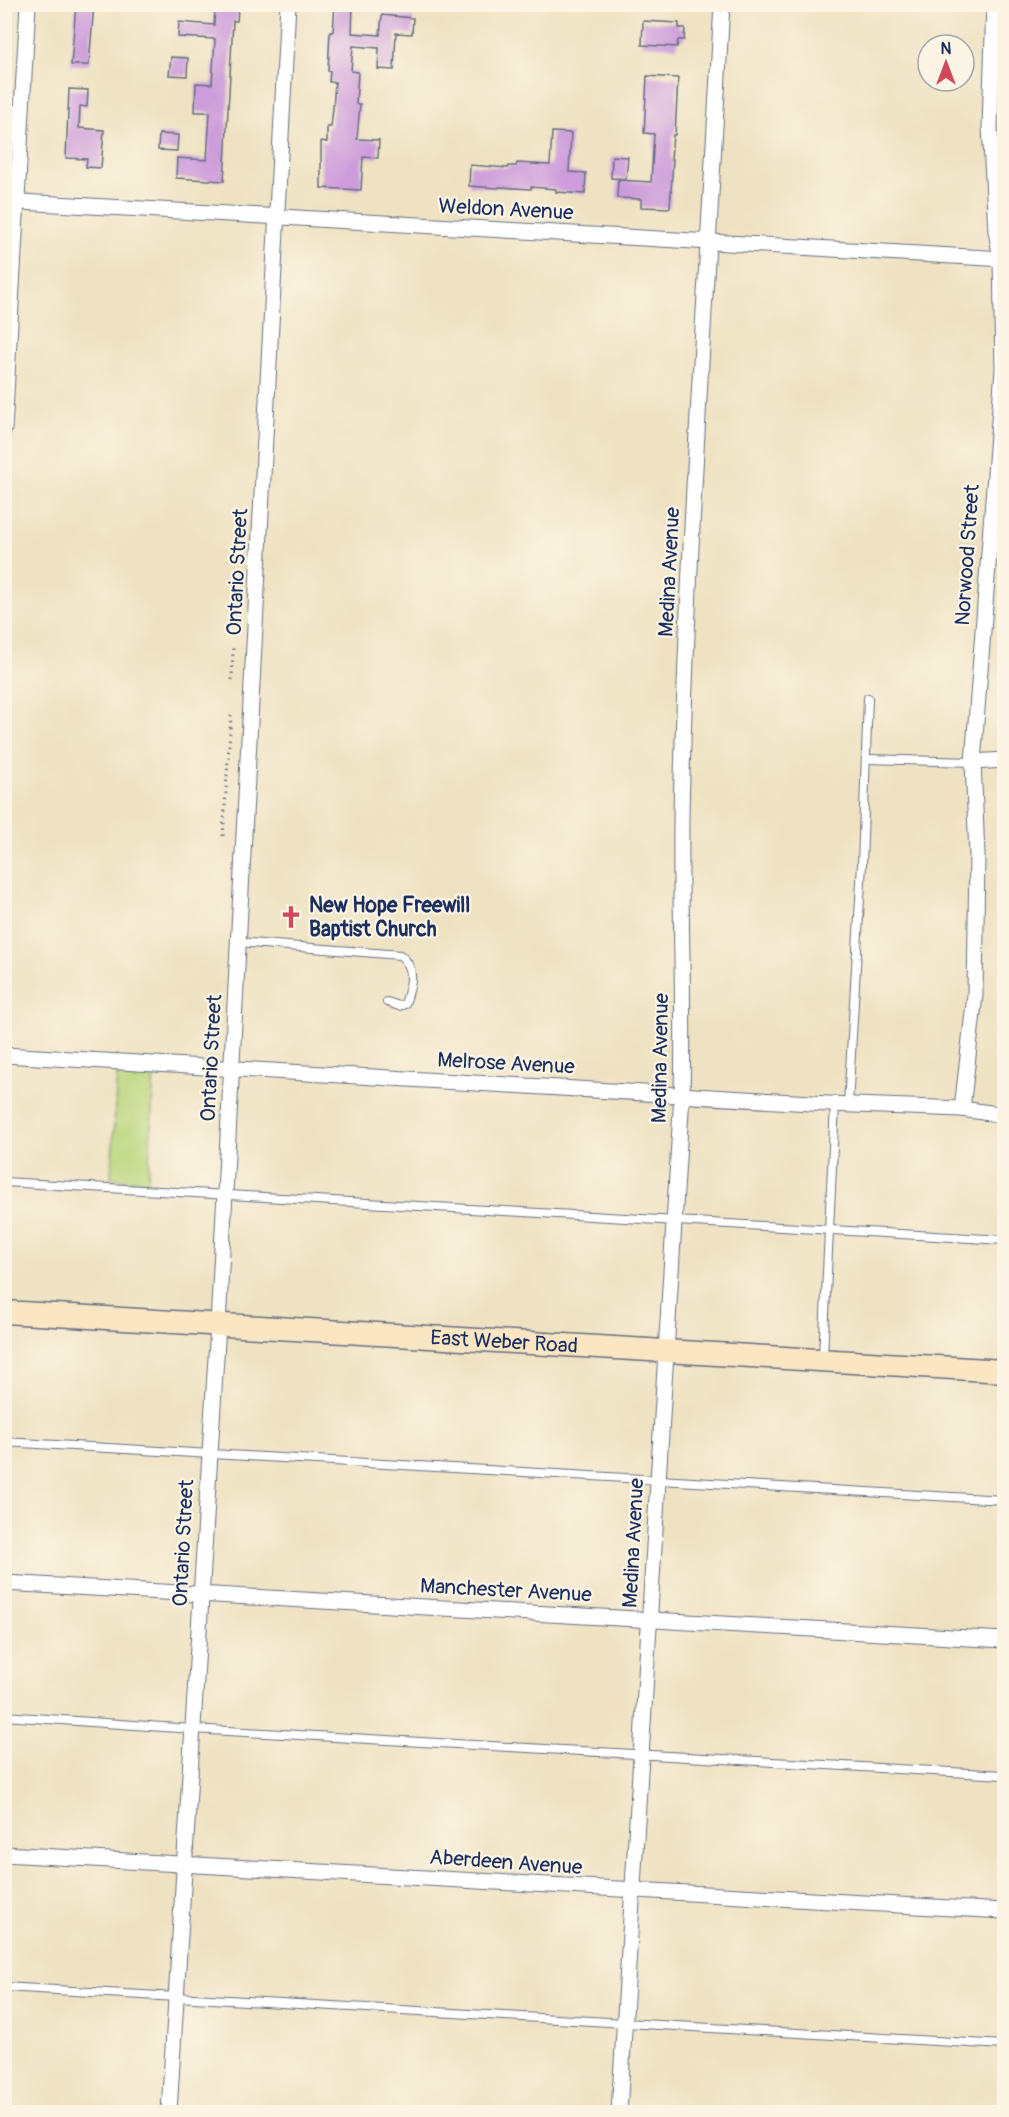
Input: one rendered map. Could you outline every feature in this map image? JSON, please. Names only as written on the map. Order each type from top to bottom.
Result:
[{"type":"street","points":[[4,429],[11,202],[28,4]]},
{"type":"street","name":"Ontario Street","points":[[169,2112],[218,1325],[288,4]]},
{"type":"street","name":"Medina Avenue","points":[[619,2112],[682,1095],[684,1041],[681,780],[688,611],[722,4]]},
{"type":"street","name":"Norwood Street","points":[[962,1109],[975,995],[977,855],[973,762],[1003,369],[1003,258],[996,231],[990,127],[994,4]]},
{"type":"street","name":"Weldon Avenue","points":[[11,202],[1003,258]]},
{"type":"street","points":[[973,762],[1005,760]]},
{"type":"street","name":"Melrose Avenue","points":[[4,1055],[962,1109],[1005,1114]]},
{"type":"street","name":"East Weber Road","points":[[4,1312],[1004,1371]]},
{"type":"street","name":"Manchester Avenue","points":[[4,1583],[1005,1640]]},
{"type":"street","name":"Aberdeen Avenue","points":[[4,1854],[1005,1911]]},
{"type":"lane","points":[[823,1360],[829,1229],[842,1104],[867,759],[868,698]]},
{"type":"lane","points":[[867,759],[973,762]]},
{"type":"lane","points":[[238,942],[400,955],[407,961],[412,971],[411,986],[405,1004],[399,1006],[387,1002]]},
{"type":"lane","points":[[4,1182],[1005,1240]]},
{"type":"lane","points":[[1004,1371],[1005,1344]]},
{"type":"lane","points":[[4,1442],[1005,1500]]},
{"type":"lane","points":[[4,1716],[192,1729],[439,1741],[641,1755],[1005,1775]]},
{"type":"lane","points":[[4,1987],[1005,2045]]},
{"type":"path","points":[[232,680],[233,647]]},
{"type":"path","points":[[223,836],[231,715]]},
{"type":"green space","points":[[117,1071],[154,1073],[148,1181],[111,1179]]},
{"type":"building","points":[[76,4],[94,4],[89,65],[71,65]]},
{"type":"building","points":[[335,4],[353,4],[352,33],[380,35],[382,15],[413,18],[412,34],[396,33],[394,70],[378,69],[379,48],[353,46],[351,71],[358,72],[356,104],[360,104],[357,139],[379,140],[378,158],[363,157],[361,190],[321,188],[321,141],[327,142],[327,127],[331,127],[335,82],[329,82],[330,71],[328,71],[330,32],[333,32]]},
{"type":"building","points":[[215,7],[238,9],[237,21],[233,21],[224,181],[176,178],[177,158],[207,160],[210,112],[195,112],[196,83],[212,84],[215,39],[178,37],[179,22],[214,25]]},
{"type":"building","points":[[643,21],[679,23],[679,28],[685,28],[684,40],[678,40],[677,47],[642,45]]},
{"type":"building","points":[[171,57],[188,58],[187,76],[169,75]]},
{"type":"building","points":[[647,76],[678,78],[675,135],[673,135],[671,159],[673,159],[670,208],[641,207],[641,199],[617,198],[618,180],[651,182],[654,134],[644,133]]},
{"type":"building","points":[[69,89],[88,90],[87,107],[80,106],[79,128],[104,130],[101,168],[86,167],[87,159],[66,158]]},
{"type":"building","points":[[552,132],[571,133],[569,172],[586,173],[585,194],[531,187],[531,189],[469,186],[470,165],[508,168],[516,166],[517,163],[550,165]]},
{"type":"building","points":[[159,134],[178,135],[177,151],[158,150]]},
{"type":"building","points":[[612,156],[628,157],[626,179],[611,178]]},
{"type":"place","name":"New Hope Freewill Baptist Church","points":[[291,917]]}]
